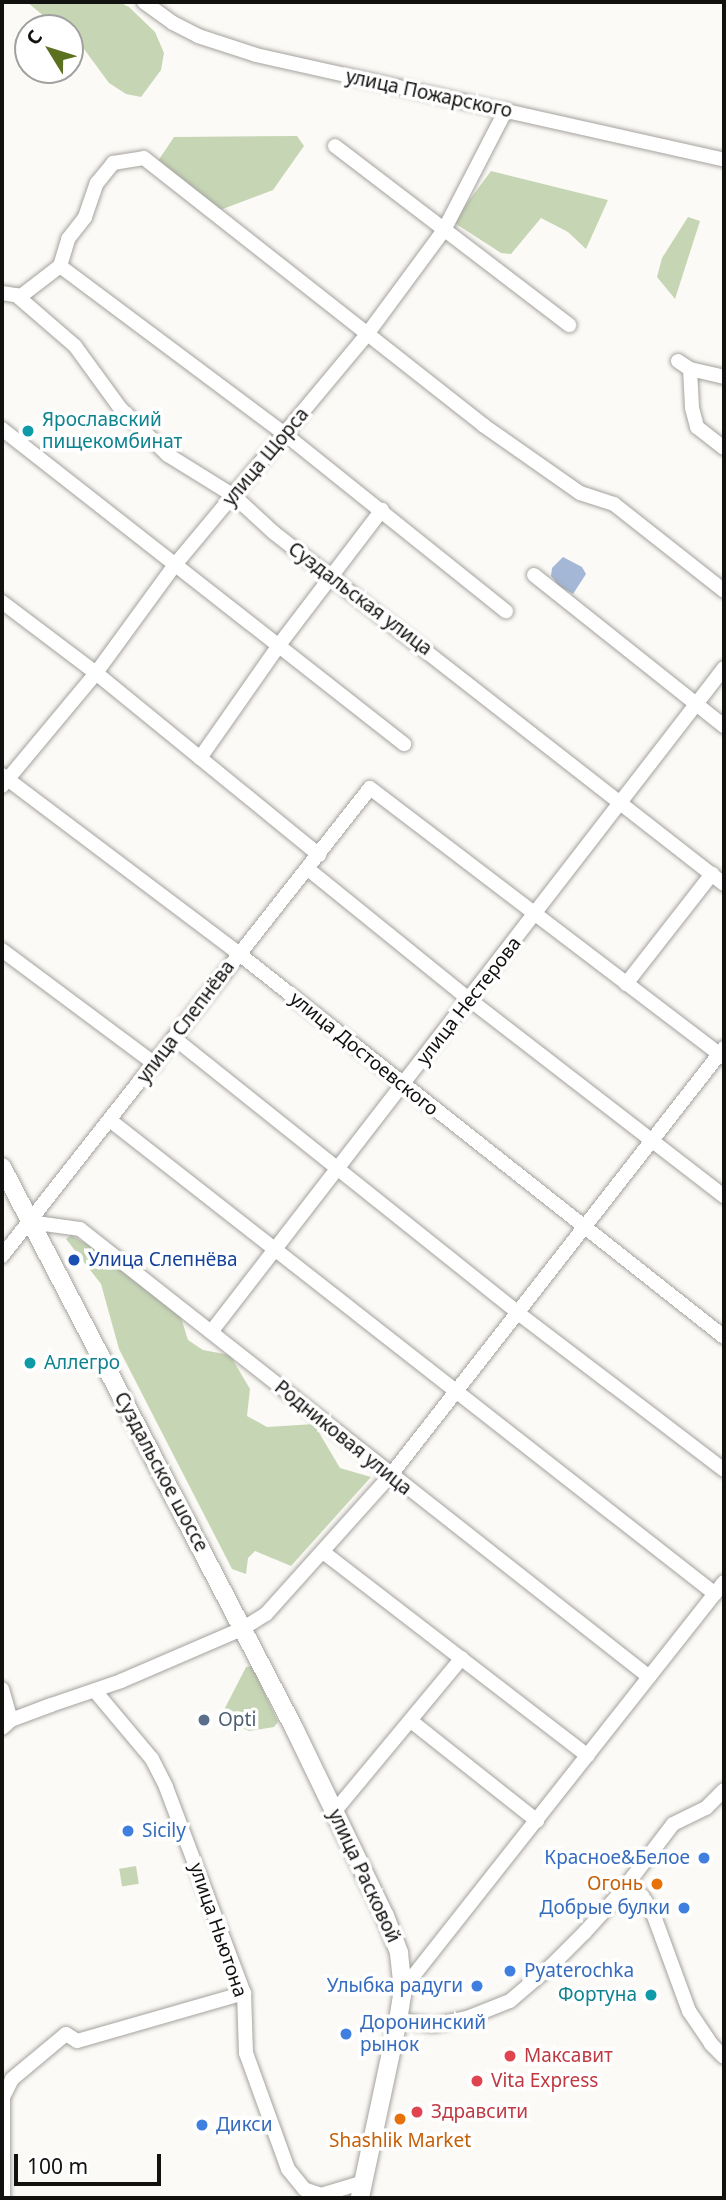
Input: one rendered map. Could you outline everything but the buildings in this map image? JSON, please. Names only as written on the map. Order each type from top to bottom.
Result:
[{"type":"main road","name":"Суздальское шоссе","points":[[2,1167],[242,1629]]},
{"type":"main road","name":"улица Расковой","points":[[242,1629],[385,1916],[399,1953],[403,1989],[362,2190]]},
{"type":"street","name":"улица Пожарского","points":[[144,2],[190,32],[256,55],[724,160]]},
{"type":"street","name":"улица Щорса","points":[[3,780],[96,673],[174,566],[286,435],[368,333],[444,230],[506,110]]},
{"type":"street","points":[[335,146],[569,326]]},
{"type":"street","points":[[9,294],[21,296],[60,266],[68,239],[85,217],[97,183],[113,163],[144,158],[483,425],[580,493],[614,504],[724,591]]},
{"type":"street","points":[[60,266],[286,435],[506,611]]},
{"type":"street","name":"Суздальская улица","points":[[9,294],[75,346],[121,409],[168,455],[234,496],[273,532],[724,884]]},
{"type":"street","points":[[724,377],[684,365],[698,427],[724,448]]},
{"type":"street","points":[[2,429],[404,744]]},
{"type":"street","points":[[200,758],[279,645],[382,510]]},
{"type":"street","points":[[534,575],[724,726]]},
{"type":"street","points":[[2,602],[96,673],[319,855]]},
{"type":"street","name":"улица Нестерова","points":[[211,1332],[536,915],[724,668]]},
{"type":"street","name":"улица Достоевского","points":[[3,780],[238,953],[403,1087],[724,1337]]},
{"type":"street","name":"улица Слепнёва","points":[[2,1256],[111,1121],[238,953],[308,869],[370,788],[536,915]]},
{"type":"street","points":[[308,869],[470,1000],[724,1196]]},
{"type":"street","points":[[626,984],[712,874]]},
{"type":"street","points":[[2,1689],[6,1724],[95,1691],[242,1629],[267,1614],[390,1476],[723,1054],[536,915]]},
{"type":"street","points":[[2,950],[155,1063]]},
{"type":"street","points":[[174,1038],[518,1313],[724,1470]]},
{"type":"street","points":[[111,1121],[459,1390],[715,1594]]},
{"type":"street","name":"Родниковая улица","points":[[29,1222],[80,1229],[390,1476],[649,1677]]},
{"type":"street","points":[[323,1552],[588,1756]]},
{"type":"street","points":[[403,1989],[724,1582]]},
{"type":"street","points":[[334,1812],[462,1658]]},
{"type":"street","name":"улица Ньютона","points":[[95,1691],[152,1759],[166,1787],[244,1993],[246,2053],[288,2169],[304,2189],[321,2195],[362,2190]]},
{"type":"street","points":[[411,1721],[537,1821]]},
{"type":"street","points":[[398,2020],[434,2025],[467,2018],[510,2001],[552,1965],[622,1891],[673,1824],[706,1808],[724,1790]]},
{"type":"street","points":[[622,1891],[642,1896],[654,1916],[689,2011],[711,2044],[724,2057]]},
{"type":"street","points":[[4,2198],[3,2098],[12,2079],[66,2034],[77,2041],[244,1993]]},
{"type":"green space","points":[[27,2],[119,2],[129,7],[155,32],[164,53],[161,70],[141,97],[126,94],[109,83],[84,49],[84,14],[41,14]]},
{"type":"green space","points":[[297,136],[304,146],[273,190],[220,210],[158,161],[174,137]]},
{"type":"green space","points":[[491,171],[608,200],[586,249],[568,232],[541,218],[511,254],[501,253],[453,222]]},
{"type":"green space","points":[[688,217],[700,221],[675,299],[657,277],[662,258]]},
{"type":"green space","points":[[71,1235],[119,1263],[179,1311],[188,1340],[203,1350],[230,1355],[250,1389],[247,1416],[267,1427],[314,1424],[340,1468],[371,1477],[291,1566],[255,1551],[248,1558],[246,1574],[232,1569],[119,1349],[101,1284],[66,1239]]},
{"type":"green space","points":[[252,1666],[278,1722],[274,1727],[249,1731],[226,1720],[224,1710],[246,1667]]},
{"type":"green space","points":[[136,1866],[139,1884],[122,1886],[119,1869]]},
{"type":"water","points":[[563,557],[582,567],[586,574],[573,594],[559,586],[551,576],[552,568]]},
{"type":"place","name":"Ярославский пищекомбинат","points":[[28,431]]},
{"type":"place","name":"Улица Слепнёва","points":[[74,1260]]},
{"type":"place","name":"Аллегро","points":[[30,1363]]},
{"type":"place","name":"Opti","points":[[204,1720]]},
{"type":"place","name":"Sicily","points":[[128,1831]]},
{"type":"place","name":"Красное&Белое","points":[[704,1858]]},
{"type":"place","name":"Огонь","points":[[657,1884]]},
{"type":"place","name":"Добрые булки","points":[[684,1908]]},
{"type":"place","name":"Pyaterochka","points":[[510,1971]]},
{"type":"place","name":"Улыбка радуги","points":[[477,1986]]},
{"type":"place","name":"Фортуна","points":[[651,1995]]},
{"type":"place","name":"Доронинский рынок","points":[[346,2034]]},
{"type":"place","name":"Максавит","points":[[510,2056]]},
{"type":"place","name":"Vita Express","points":[[477,2081]]},
{"type":"place","name":"Здравсити","points":[[417,2112]]},
{"type":"place","name":"Shashlik Market","points":[[400,2119]]},
{"type":"place","name":"Дикси","points":[[202,2125]]}]
